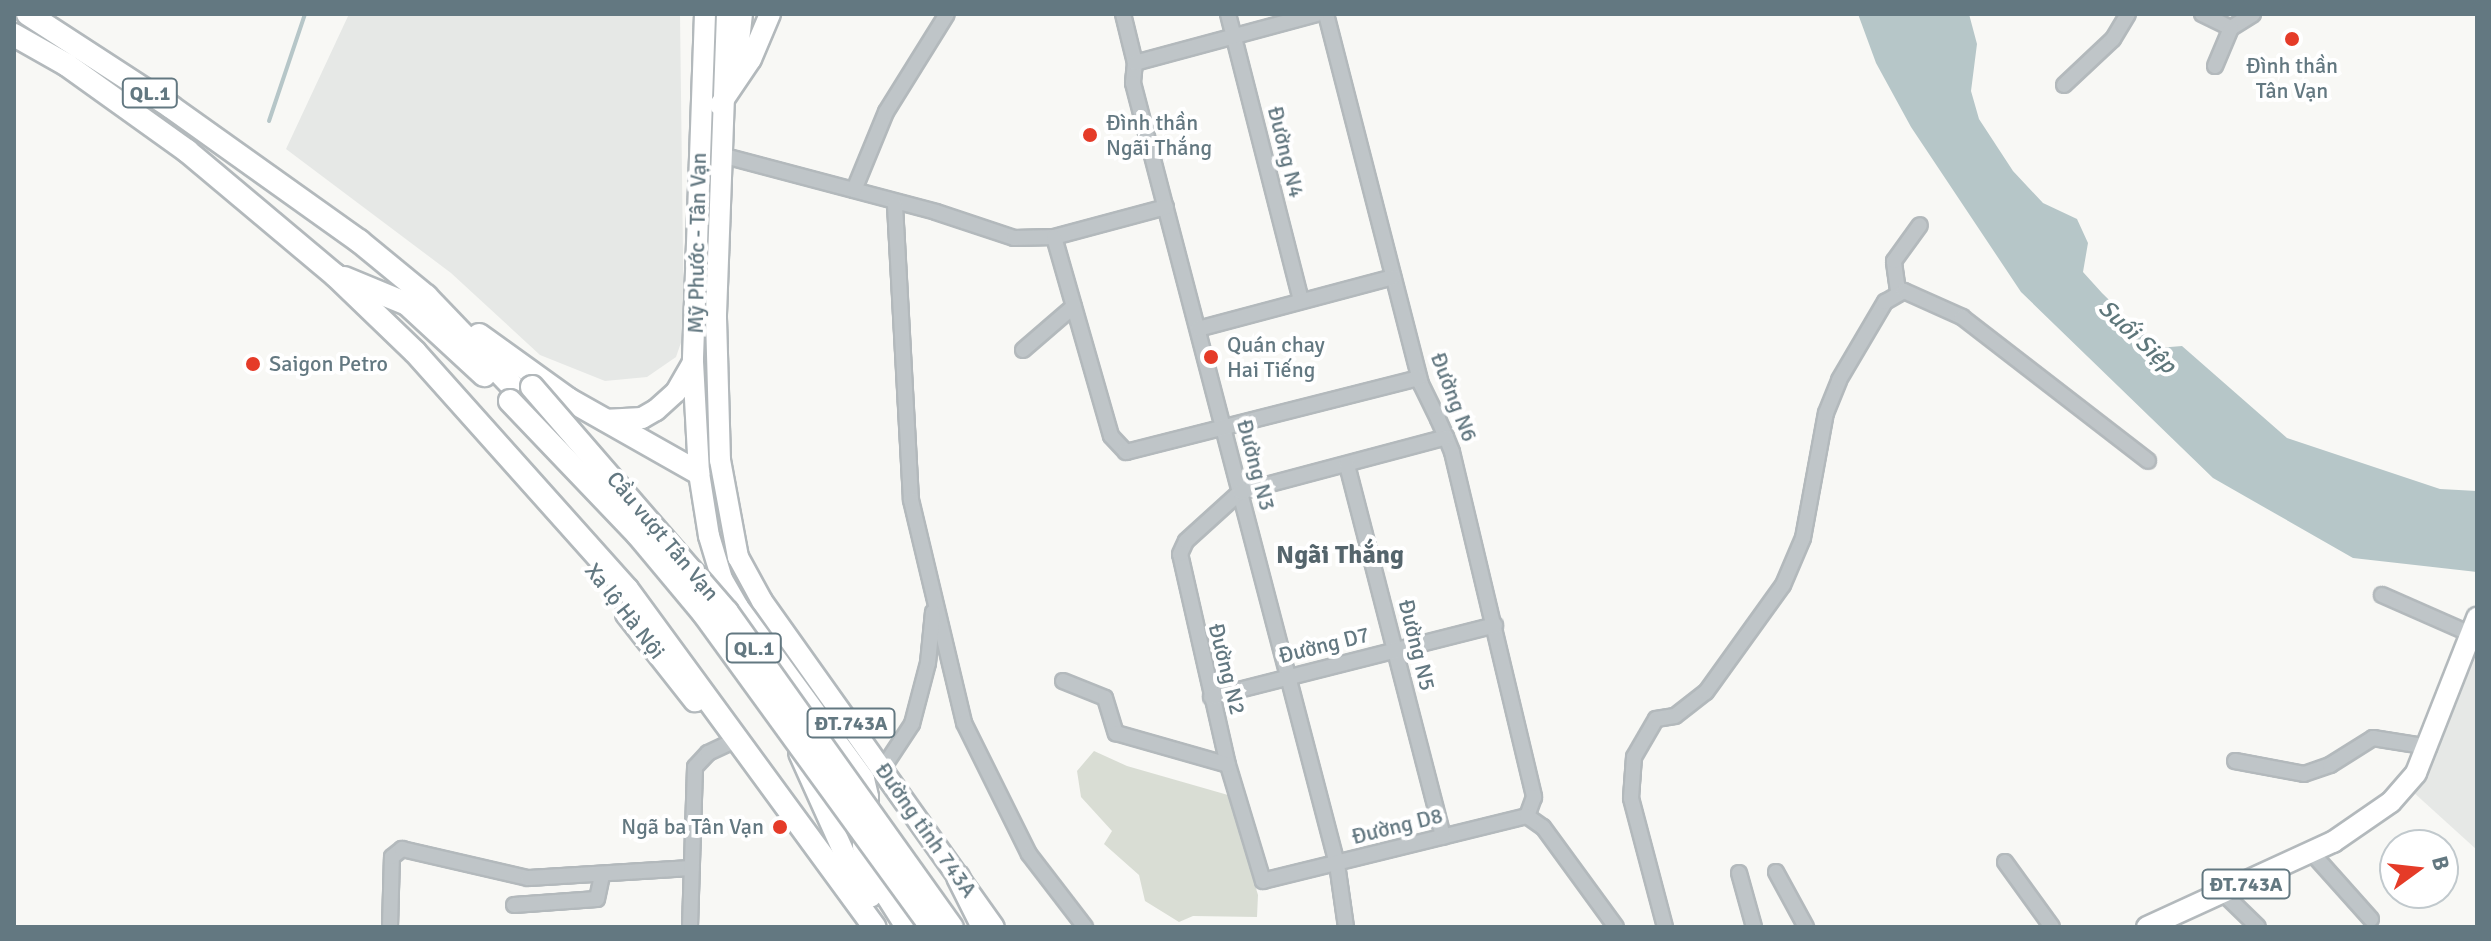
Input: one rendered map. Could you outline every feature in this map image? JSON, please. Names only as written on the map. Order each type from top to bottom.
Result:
[{"type":"highway","name":"QL.1","points":[[29,14],[268,177],[426,296],[520,393]]},
{"type":"highway","name":"QL.1","points":[[47,14],[211,124],[265,166],[268,177]]},
{"type":"highway","name":"Xa lộ Hà Nội","points":[[14,35],[76,71],[187,151],[297,241],[379,316],[528,478],[534,496],[716,727],[740,738],[874,927]]},
{"type":"highway","name":"Xa lộ Hà Nội","points":[[14,51],[169,152],[187,151]]},
{"type":"highway","name":"Xa lộ Hà Nội","points":[[297,241],[305,266],[352,310],[379,316]]},
{"type":"highway","name":"Xa lộ Hà Nội","points":[[335,275],[407,304],[520,393]]},
{"type":"highway","points":[[426,296],[604,420],[699,473]]},
{"type":"highway","name":"Cầu vượt Tân Vạn","points":[[520,393],[704,614],[931,927]]},
{"type":"highway","name":"Cầu vượt Tân Vạn","points":[[520,393],[692,585],[809,739],[940,927]]},
{"type":"highway","name":"Cầu vượt Tân Vạn","points":[[520,393],[727,612],[952,927]]},
{"type":"highway","points":[[740,738],[743,764],[860,927]]},
{"type":"highway","points":[[958,877],[983,927]]},
{"type":"main road","name":"Mỹ Phước - Tân Vạn","points":[[699,473],[693,362],[705,14]]},
{"type":"main road","name":"Mỹ Phước - Tân Vạn","points":[[723,484],[716,318],[720,105],[727,14]]},
{"type":"main road","points":[[734,88],[742,14]]},
{"type":"main road","points":[[720,105],[734,88],[770,14]]},
{"type":"main road","points":[[604,420],[642,418],[656,410],[676,392],[693,362]]},
{"type":"main road","name":"Đường tỉnh 743A","points":[[699,473],[718,569],[748,619],[864,779],[868,797],[863,846],[871,872],[905,927]]},
{"type":"main road","name":"Đường tỉnh 743A","points":[[723,484],[743,570],[994,927]]},
{"type":"main road","points":[[748,619],[777,671],[802,761],[845,855],[882,914],[905,927]]},
{"type":"main road","name":"ĐT.743A","points":[[2147,927],[2311,852],[2391,802],[2416,773],[2429,747],[2474,626]]},
{"type":"street","name":"Đường N3","points":[[1123,14],[1135,63],[1133,83],[1337,864],[1346,927]]},
{"type":"street","name":"Đường N4","points":[[1228,14],[1301,301]]},
{"type":"street","points":[[1135,63],[1316,14]]},
{"type":"street","name":"Đường N6","points":[[1326,14],[1419,378],[1446,437],[1495,625],[1534,797],[1527,816]]},
{"type":"street","points":[[2064,85],[2113,39],[2128,14]]},
{"type":"street","points":[[2202,14],[2231,28]]},
{"type":"street","points":[[2215,66],[2231,28],[2253,14]]},
{"type":"street","points":[[854,190],[886,112],[941,16]]},
{"type":"street","points":[[721,155],[854,190],[1014,238],[1054,237],[1166,207]]},
{"type":"street","points":[[895,205],[911,500],[964,723],[1029,854],[1085,927]]},
{"type":"street","points":[[1898,291],[1894,261],[1920,225]]},
{"type":"street","points":[[1054,237],[1111,436],[1126,452],[1419,378]]},
{"type":"street","points":[[1198,329],[1393,277]]},
{"type":"street","points":[[1898,291],[1962,317],[2148,461]]},
{"type":"street","points":[[1665,927],[1631,798],[1634,757],[1656,719],[1675,716],[1706,692],[1783,585],[1803,538],[1826,413],[1839,380],[1885,302],[1898,291]]},
{"type":"street","points":[[1023,350],[1074,306]]},
{"type":"street","points":[[1240,492],[1446,437]]},
{"type":"street","name":"Đường N5","points":[[1347,465],[1443,837]]},
{"type":"street","name":"Đường N2","points":[[1240,492],[1186,541],[1180,554],[1211,697],[1260,879]]},
{"type":"street","points":[[2382,595],[2474,626]]},
{"type":"street","points":[[883,768],[912,724],[928,663],[935,599]]},
{"type":"street","name":"Đường D7","points":[[1211,697],[1495,625]]},
{"type":"street","points":[[1063,681],[1105,698],[1116,733],[1228,765]]},
{"type":"street","points":[[690,927],[695,767],[708,753],[740,738]]},
{"type":"street","points":[[2235,761],[2304,774],[2330,765],[2373,738],[2429,747]]},
{"type":"street","points":[[1527,816],[1543,827],[1616,927]]},
{"type":"street","name":"Đường D8","points":[[1260,879],[1269,883],[1527,816]]},
{"type":"street","points":[[390,927],[392,857],[402,849],[528,878],[692,868]]},
{"type":"street","points":[[2311,852],[2371,919]]},
{"type":"street","points":[[2005,862],[2052,927]]},
{"type":"street","points":[[1776,872],[1806,927]]},
{"type":"street","points":[[1739,873],[1754,927]]},
{"type":"street","points":[[514,905],[597,899],[602,875]]},
{"type":"street","points":[[2224,894],[2258,927]]},
{"type":"shaded area","points":[[349,14],[680,14],[684,334],[676,357],[647,377],[605,381],[540,355],[451,273],[286,149]]},
{"type":"shaded area","points":[[2477,640],[2477,850],[2459,834],[2459,829],[2454,829],[2412,791]]},
{"type":"shaded area","points":[[1094,751],[1127,766],[1228,795],[1258,895],[1257,917],[1193,916],[1179,922],[1145,901],[1139,875],[1104,844],[1112,831],[1081,797],[1077,771]]},
{"type":"water","name":"Suối Siệp","points":[[1858,14],[1969,14],[1977,44],[1971,91],[1979,119],[2013,171],[2043,203],[2077,219],[2088,243],[2083,272],[2102,293],[2158,348],[2182,346],[2287,438],[2440,489],[2477,491],[2477,572],[2353,558],[2213,478],[2021,292],[1911,127],[1876,63]]},
{"type":"waterway","points":[[269,121],[305,14]]},
{"type":"place","name":"Đình thần Tân Vạn","points":[[2292,39]]},
{"type":"place","name":"Đình thần Ngãi Thắng","points":[[1090,135]]},
{"type":"place","name":"Quán chay Hai Tiếng","points":[[1211,357]]},
{"type":"place","name":"Saigon Petro","points":[[253,364]]},
{"type":"place","name":"Ngã ba Tân Vạn","points":[[780,827]]},
{"type":"district","name":"Ngãi Thắng","points":[[1340,556]]}]
